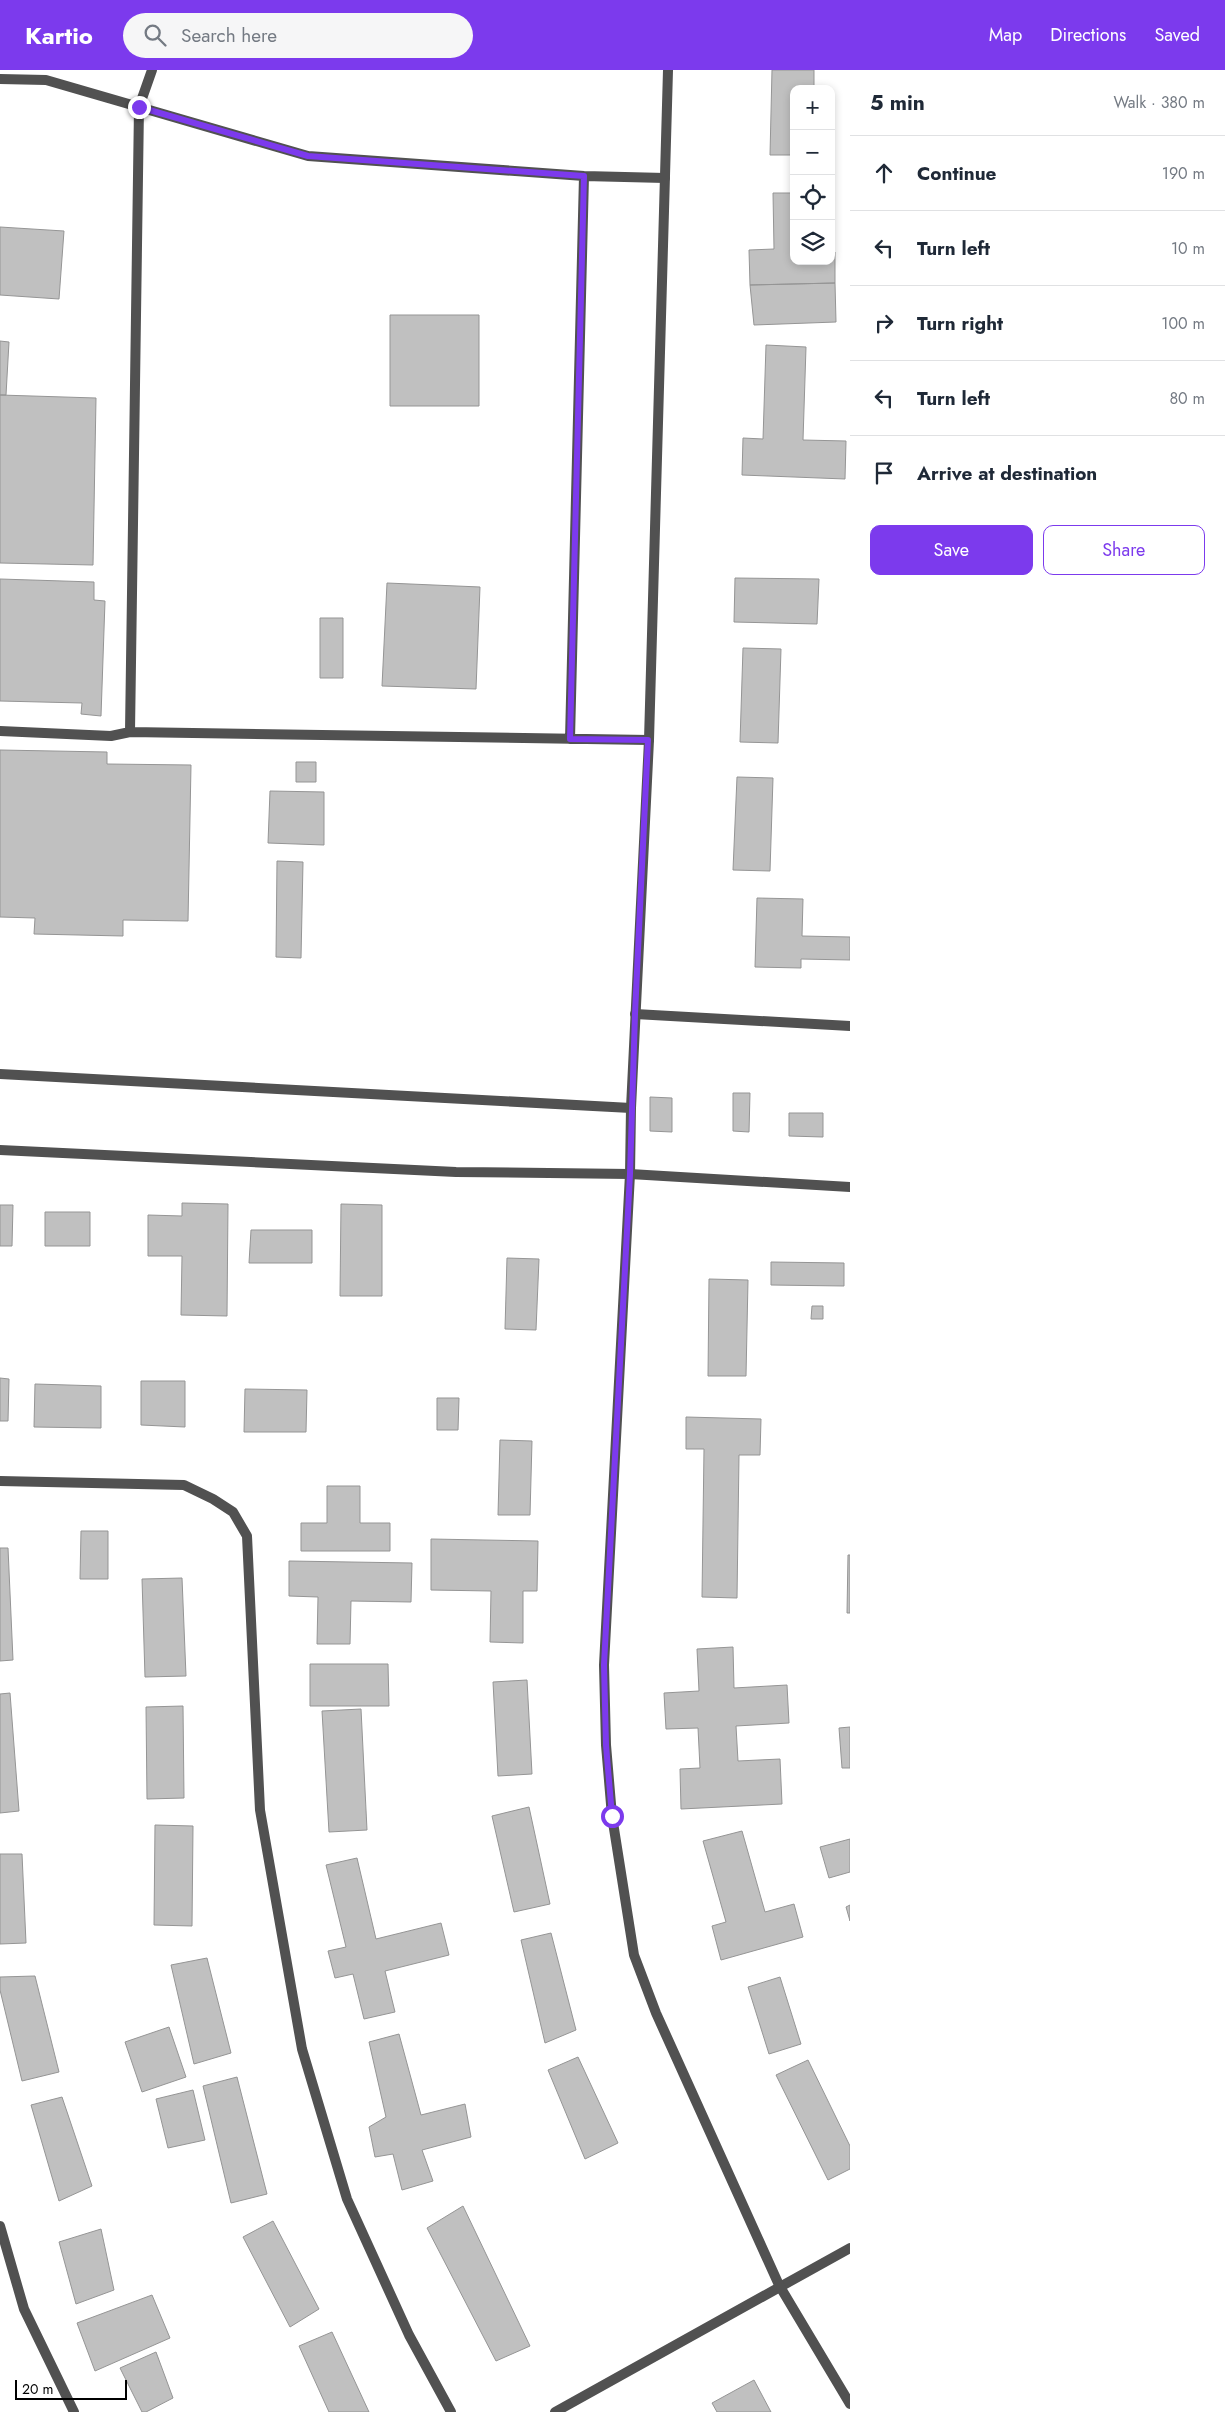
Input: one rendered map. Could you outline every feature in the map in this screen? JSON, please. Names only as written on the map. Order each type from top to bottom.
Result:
[{"type":"street","points":[[130,732],[139,107],[152,70]]},
{"type":"street","points":[[668,70],[648,740],[631,1108],[630,1174],[604,1665],[606,1745],[612,1816],[634,1955],[656,2013],[779,2286],[850,2404]]},
{"type":"street","points":[[0,78],[46,80],[308,156],[584,176],[665,178]]},
{"type":"street","points":[[570,739],[584,176]]},
{"type":"street","points":[[0,731],[111,736],[130,732],[648,740]]},
{"type":"street","points":[[635,1014],[850,1026]]},
{"type":"street","points":[[0,1074],[631,1108]]},
{"type":"street","points":[[0,1150],[456,1172],[630,1174],[850,1188]]},
{"type":"street","points":[[0,1481],[184,1485],[213,1499],[233,1512],[248,1536],[260,1810],[302,2049],[346,2200],[409,2335],[451,2412]]},
{"type":"street","points":[[0,2226],[24,2309],[74,2412]]},
{"type":"street","points":[[555,2412],[850,2248]]},
{"type":"building","points":[[772,70],[814,70],[814,85],[790,85],[790,155],[770,155]]},
{"type":"building","points":[[773,193],[790,193],[790,265],[835,265],[835,283],[750,285],[749,250],[774,249]]},
{"type":"building","points":[[0,227],[64,231],[59,299],[0,295]]},
{"type":"building","points":[[835,283],[836,322],[754,325],[750,285]]},
{"type":"building","points":[[390,315],[479,315],[479,406],[390,406]]},
{"type":"building","points":[[0,341],[9,342],[6,395],[0,395]]},
{"type":"building","points":[[766,345],[806,347],[803,440],[846,441],[845,479],[742,475],[743,438],[763,439]]},
{"type":"building","points":[[0,395],[96,398],[93,565],[0,563]]},
{"type":"building","points":[[735,578],[819,579],[817,624],[734,622]]},
{"type":"building","points":[[0,579],[94,582],[94,600],[105,601],[101,716],[81,714],[82,703],[0,701]]},
{"type":"building","points":[[387,583],[480,587],[476,689],[382,686]]},
{"type":"building","points":[[320,618],[343,618],[343,678],[320,678]]},
{"type":"building","points":[[743,648],[781,649],[778,743],[740,742]]},
{"type":"building","points":[[0,750],[107,752],[107,764],[191,765],[188,921],[123,920],[123,936],[34,934],[35,918],[0,917]]},
{"type":"building","points":[[296,762],[316,762],[316,782],[296,782]]},
{"type":"building","points":[[737,777],[773,778],[770,871],[733,870]]},
{"type":"building","points":[[270,791],[324,792],[324,845],[268,843]]},
{"type":"building","points":[[277,861],[303,862],[301,958],[276,957]]},
{"type":"building","points":[[757,898],[803,899],[802,936],[850,937],[850,960],[801,959],[801,968],[755,967]]},
{"type":"building","points":[[733,1093],[750,1093],[749,1132],[733,1131]]},
{"type":"building","points":[[650,1097],[672,1098],[672,1132],[650,1131]]},
{"type":"building","points":[[789,1113],[823,1113],[823,1137],[789,1136]]},
{"type":"building","points":[[182,1203],[228,1204],[227,1316],[181,1315],[182,1256],[148,1256],[148,1215],[182,1216]]},
{"type":"building","points":[[341,1204],[382,1205],[382,1296],[340,1296]]},
{"type":"building","points":[[0,1205],[13,1205],[12,1246],[0,1246]]},
{"type":"building","points":[[45,1212],[90,1212],[90,1246],[45,1246]]},
{"type":"building","points":[[251,1230],[312,1230],[312,1263],[249,1263]]},
{"type":"building","points":[[507,1258],[539,1259],[536,1330],[505,1329]]},
{"type":"building","points":[[771,1262],[844,1263],[844,1286],[771,1285]]},
{"type":"building","points":[[709,1279],[748,1280],[746,1376],[708,1376]]},
{"type":"building","points":[[812,1306],[823,1306],[823,1319],[811,1319]]},
{"type":"building","points":[[0,1378],[9,1379],[8,1421],[0,1421]]},
{"type":"building","points":[[141,1381],[185,1381],[185,1427],[141,1425]]},
{"type":"building","points":[[35,1384],[101,1386],[101,1428],[34,1427]]},
{"type":"building","points":[[245,1389],[307,1390],[306,1432],[244,1432]]},
{"type":"building","points":[[437,1398],[459,1398],[458,1430],[437,1430]]},
{"type":"building","points":[[686,1417],[761,1419],[760,1455],[739,1455],[737,1598],[702,1597],[704,1449],[686,1449]]},
{"type":"building","points":[[500,1440],[532,1441],[530,1515],[498,1515]]},
{"type":"building","points":[[327,1486],[360,1486],[360,1523],[390,1523],[390,1551],[301,1551],[301,1523],[327,1523]]},
{"type":"building","points":[[81,1531],[108,1531],[108,1579],[80,1579]]},
{"type":"building","points":[[431,1539],[538,1541],[537,1591],[523,1591],[523,1643],[490,1642],[491,1591],[431,1590]]},
{"type":"building","points":[[0,1548],[8,1548],[13,1660],[0,1661]]},
{"type":"building","points":[[848,1555],[850,1555],[850,1613],[847,1613]]},
{"type":"building","points":[[289,1561],[412,1563],[411,1602],[351,1601],[350,1644],[317,1644],[318,1597],[289,1596]]},
{"type":"building","points":[[182,1578],[186,1676],[145,1677],[142,1579]]},
{"type":"building","points":[[733,1647],[734,1688],[787,1685],[789,1723],[736,1726],[738,1761],[780,1759],[782,1804],[681,1809],[680,1769],[700,1768],[698,1728],[666,1729],[664,1693],[699,1691],[697,1649]]},
{"type":"building","points":[[310,1664],[388,1664],[389,1706],[310,1706]]},
{"type":"building","points":[[527,1680],[532,1774],[498,1776],[493,1682]]},
{"type":"building","points":[[10,1693],[19,1811],[0,1813],[0,1694]]},
{"type":"building","points":[[183,1706],[184,1798],[147,1799],[146,1707]]},
{"type":"building","points":[[361,1709],[367,1830],[329,1832],[322,1711]]},
{"type":"building","points":[[850,1727],[850,1768],[842,1768],[839,1728]]},
{"type":"building","points":[[529,1807],[550,1904],[514,1912],[492,1816]]},
{"type":"building","points":[[155,1825],[193,1826],[192,1926],[154,1925]]},
{"type":"building","points":[[742,1831],[765,1912],[794,1904],[803,1937],[721,1960],[712,1926],[726,1922],[703,1841]]},
{"type":"building","points":[[850,1839],[850,1872],[829,1878],[820,1847]]},
{"type":"building","points":[[0,1854],[22,1854],[26,1943],[0,1944]]},
{"type":"building","points":[[357,1858],[376,1939],[441,1923],[449,1955],[385,1971],[395,2012],[364,2019],[353,1974],[335,1978],[328,1951],[346,1947],[326,1865]]},
{"type":"building","points":[[850,1905],[850,1921],[846,1907]]},
{"type":"building","points":[[551,1933],[576,2030],[545,2043],[521,1940]]},
{"type":"building","points":[[207,1958],[231,2053],[194,2064],[171,1965]]},
{"type":"building","points":[[35,1976],[59,2072],[22,2081],[0,1990],[0,1977]]},
{"type":"building","points":[[780,1977],[801,2044],[769,2054],[748,1987]]},
{"type":"building","points":[[169,2027],[186,2077],[142,2092],[125,2042]]},
{"type":"building","points":[[399,2034],[421,2115],[465,2104],[471,2137],[422,2150],[433,2181],[402,2190],[393,2154],[375,2157],[369,2127],[386,2117],[369,2042]]},
{"type":"building","points":[[578,2057],[618,2143],[585,2159],[548,2070]]},
{"type":"building","points":[[808,2060],[850,2146],[850,2169],[828,2180],[776,2075]]},
{"type":"building","points":[[237,2077],[267,2194],[231,2203],[203,2086]]},
{"type":"building","points":[[193,2090],[205,2140],[168,2148],[156,2099]]},
{"type":"building","points":[[62,2097],[92,2186],[59,2201],[31,2105]]},
{"type":"building","points":[[463,2206],[530,2346],[496,2361],[427,2228]]},
{"type":"building","points":[[273,2221],[319,2309],[290,2327],[243,2237]]},
{"type":"building","points":[[101,2229],[114,2290],[76,2304],[59,2242]]},
{"type":"building","points":[[152,2295],[170,2338],[95,2371],[77,2323]]},
{"type":"building","points":[[332,2332],[369,2412],[329,2412],[299,2346]]},
{"type":"building","points":[[156,2352],[173,2398],[146,2412],[142,2412],[120,2368]]},
{"type":"building","points":[[754,2380],[771,2412],[717,2412],[712,2403]]},
{"type":"route","points":[[139,107],[308,156],[584,176],[570,739],[648,740],[631,1108],[630,1174],[604,1665],[606,1745],[612,1816]]}]
